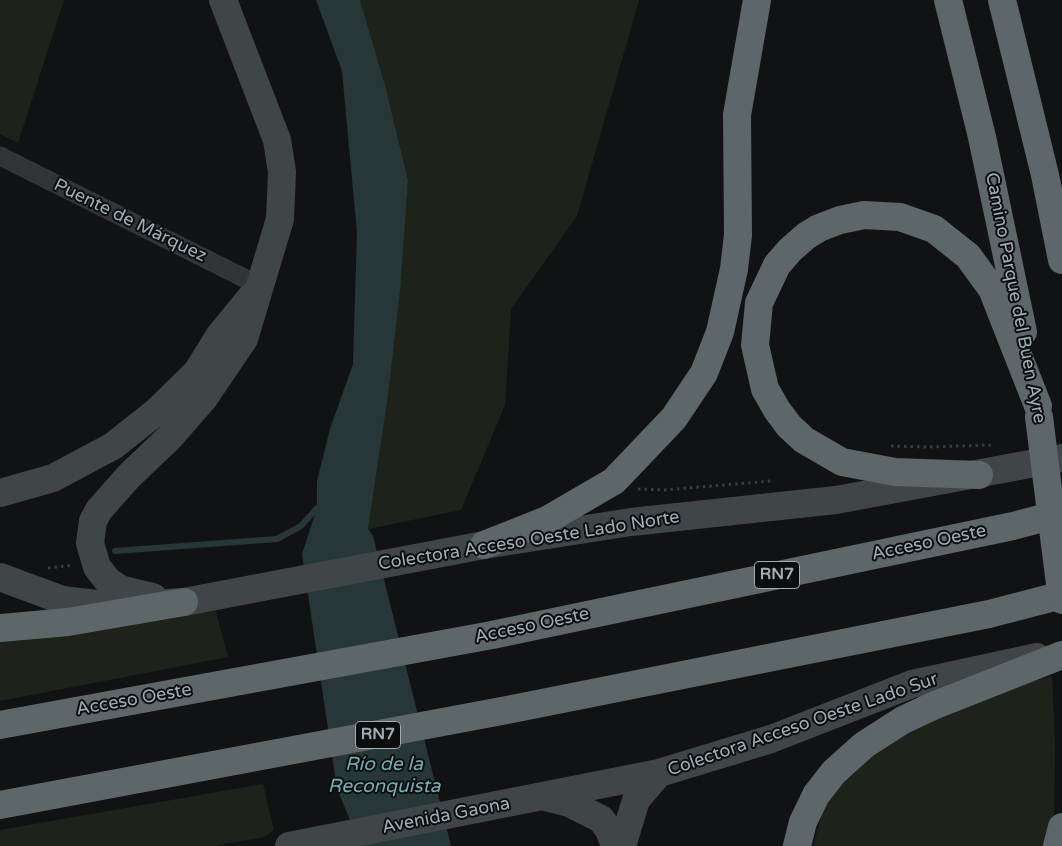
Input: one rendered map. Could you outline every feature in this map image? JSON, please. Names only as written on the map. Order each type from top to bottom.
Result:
[{"type":"highway","points":[[484,545],[547,520],[614,481],[655,440],[680,411],[704,373],[720,332],[732,284],[738,235],[737,115],[757,0]]},
{"type":"highway","name":"Camino Parque del Buen Ayre","points":[[948,0],[1005,238],[1039,412],[1062,600]]},
{"type":"highway","points":[[1002,0],[1043,166],[1062,260]]},
{"type":"highway","points":[[979,475],[895,472],[842,462],[804,440],[789,426],[765,389],[755,345],[759,303],[767,283],[783,258],[806,236],[819,228],[864,214],[900,216],[934,229],[968,256],[992,289],[1039,412]]},
{"type":"highway","name":"Acceso Oeste","points":[[0,725],[492,635],[1013,526],[1062,513]]},
{"type":"highway","name":"RN7","points":[[0,805],[507,710],[989,614],[1062,595]]},
{"type":"highway","points":[[0,628],[68,622],[184,602]]},
{"type":"highway","points":[[798,846],[804,822],[816,795],[834,772],[864,746],[903,720],[1062,653]]},
{"type":"highway","points":[[1058,846],[1062,827]]},
{"type":"street","points":[[184,602],[137,594],[120,589],[108,581],[94,561],[90,533],[99,510],[129,476],[170,437],[204,398],[244,339],[280,220],[282,172],[278,140],[223,0]]},
{"type":"street","name":"Puente de Márquez","points":[[0,156],[260,286]]},
{"type":"street","points":[[0,493],[53,478],[113,446],[156,412],[197,372],[220,335],[260,286]]},
{"type":"street","name":"Colectora Acceso Oeste Lado Norte","points":[[0,578],[62,600],[114,606],[184,602],[484,545],[631,522],[836,500],[979,475],[1062,458]]},
{"type":"street","name":"Colectora Acceso Oeste Lado Sur","points":[[534,799],[659,773],[771,739],[912,684],[1062,653]]},
{"type":"street","points":[[622,846],[636,800],[659,773]]},
{"type":"street","points":[[534,799],[569,803],[601,820],[609,830],[615,846]]},
{"type":"street","name":"Avenida Gaona","points":[[289,846],[534,799]]},
{"type":"path","points":[[887,445],[927,448],[1002,445]]},
{"type":"path","points":[[614,481],[640,489],[664,490],[779,481]]},
{"type":"shaded area","points":[[0,0],[64,0],[18,143],[0,134]]},
{"type":"shaded area","points":[[360,0],[639,0],[577,216],[511,309],[505,405],[461,510],[368,529],[388,396],[408,180],[385,85]]},
{"type":"shaded area","points":[[215,609],[228,657],[0,701],[0,637]]},
{"type":"shaded area","points":[[1052,676],[1055,743],[1054,830],[1051,846],[813,846],[823,810],[849,774],[897,736],[981,695]]},
{"type":"shaded area","points":[[263,784],[274,830],[264,837],[215,846],[0,846],[0,830]]},
{"type":"water","name":"Río de la Reconquista","points":[[316,0],[360,0],[385,85],[408,180],[400,290],[388,396],[368,529],[373,536],[451,846],[361,846],[337,789],[302,554],[317,508],[317,481],[330,429],[353,364],[357,233],[342,71]]},
{"type":"waterway","points":[[115,551],[277,539],[301,526],[317,508]]}]
